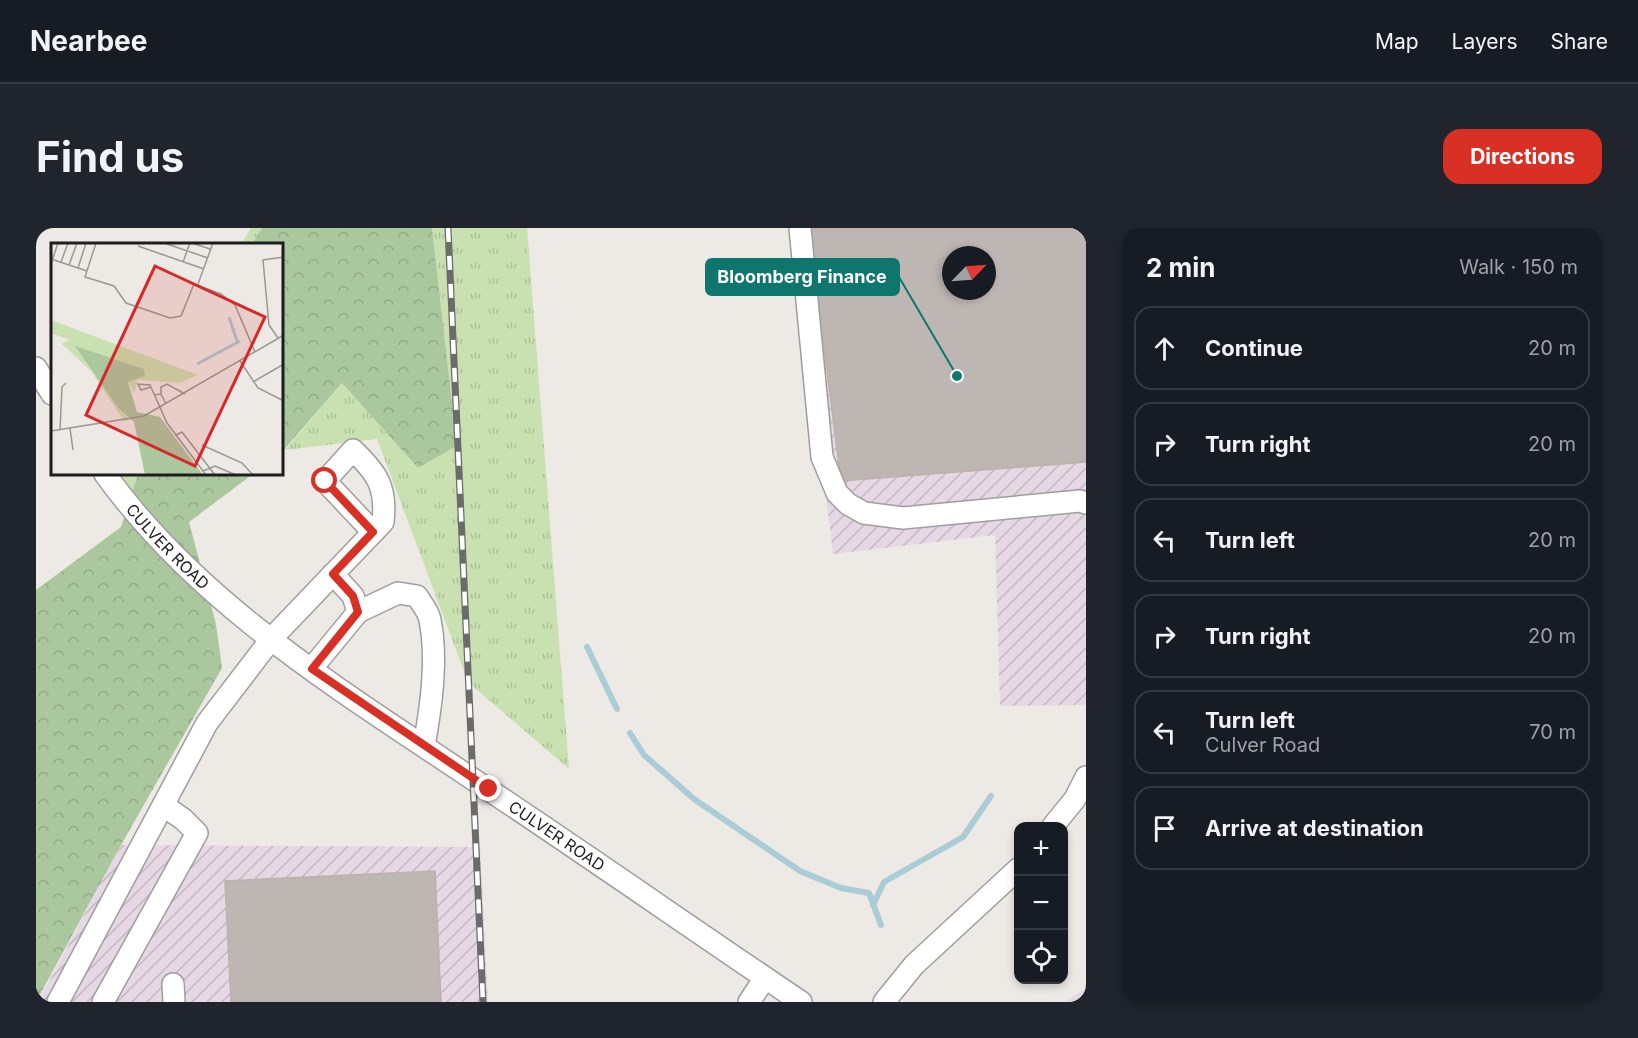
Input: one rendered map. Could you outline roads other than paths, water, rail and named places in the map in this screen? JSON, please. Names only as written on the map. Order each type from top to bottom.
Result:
[{"type":"street","points":[[800,228],[822,457],[837,493],[843,499],[864,513],[903,518],[1080,501],[1086,503]]},
{"type":"street","points":[[36,368],[51,392]]},
{"type":"street","name":"CULVER ROAD","points":[[107,476],[150,531],[185,567],[312,669],[801,1002]]},
{"type":"street","points":[[58,1002],[207,723],[272,638],[373,532]]},
{"type":"street","points":[[333,574],[353,596],[358,612]]},
{"type":"street","points":[[312,669],[358,612],[398,592],[417,596],[430,617],[432,662],[429,718],[424,746]]},
{"type":"street","points":[[1056,822],[1075,799],[1086,777]]},
{"type":"street","points":[[103,1002],[197,833],[183,819],[164,806]]},
{"type":"street","points":[[884,1002],[914,965],[1014,872]]},
{"type":"street","points":[[749,1002],[765,978]]},
{"type":"waterway","points":[[587,647],[617,709]]},
{"type":"waterway","points":[[630,733],[644,755],[694,799],[800,871],[841,888],[869,893],[881,925]]},
{"type":"waterway","points":[[873,905],[884,882],[963,837],[991,796]]},
{"type":"railway","points":[[448,228],[483,1002]]},
{"type":"place","name":"Bloomberg Finance","points":[[957,376]]}]
